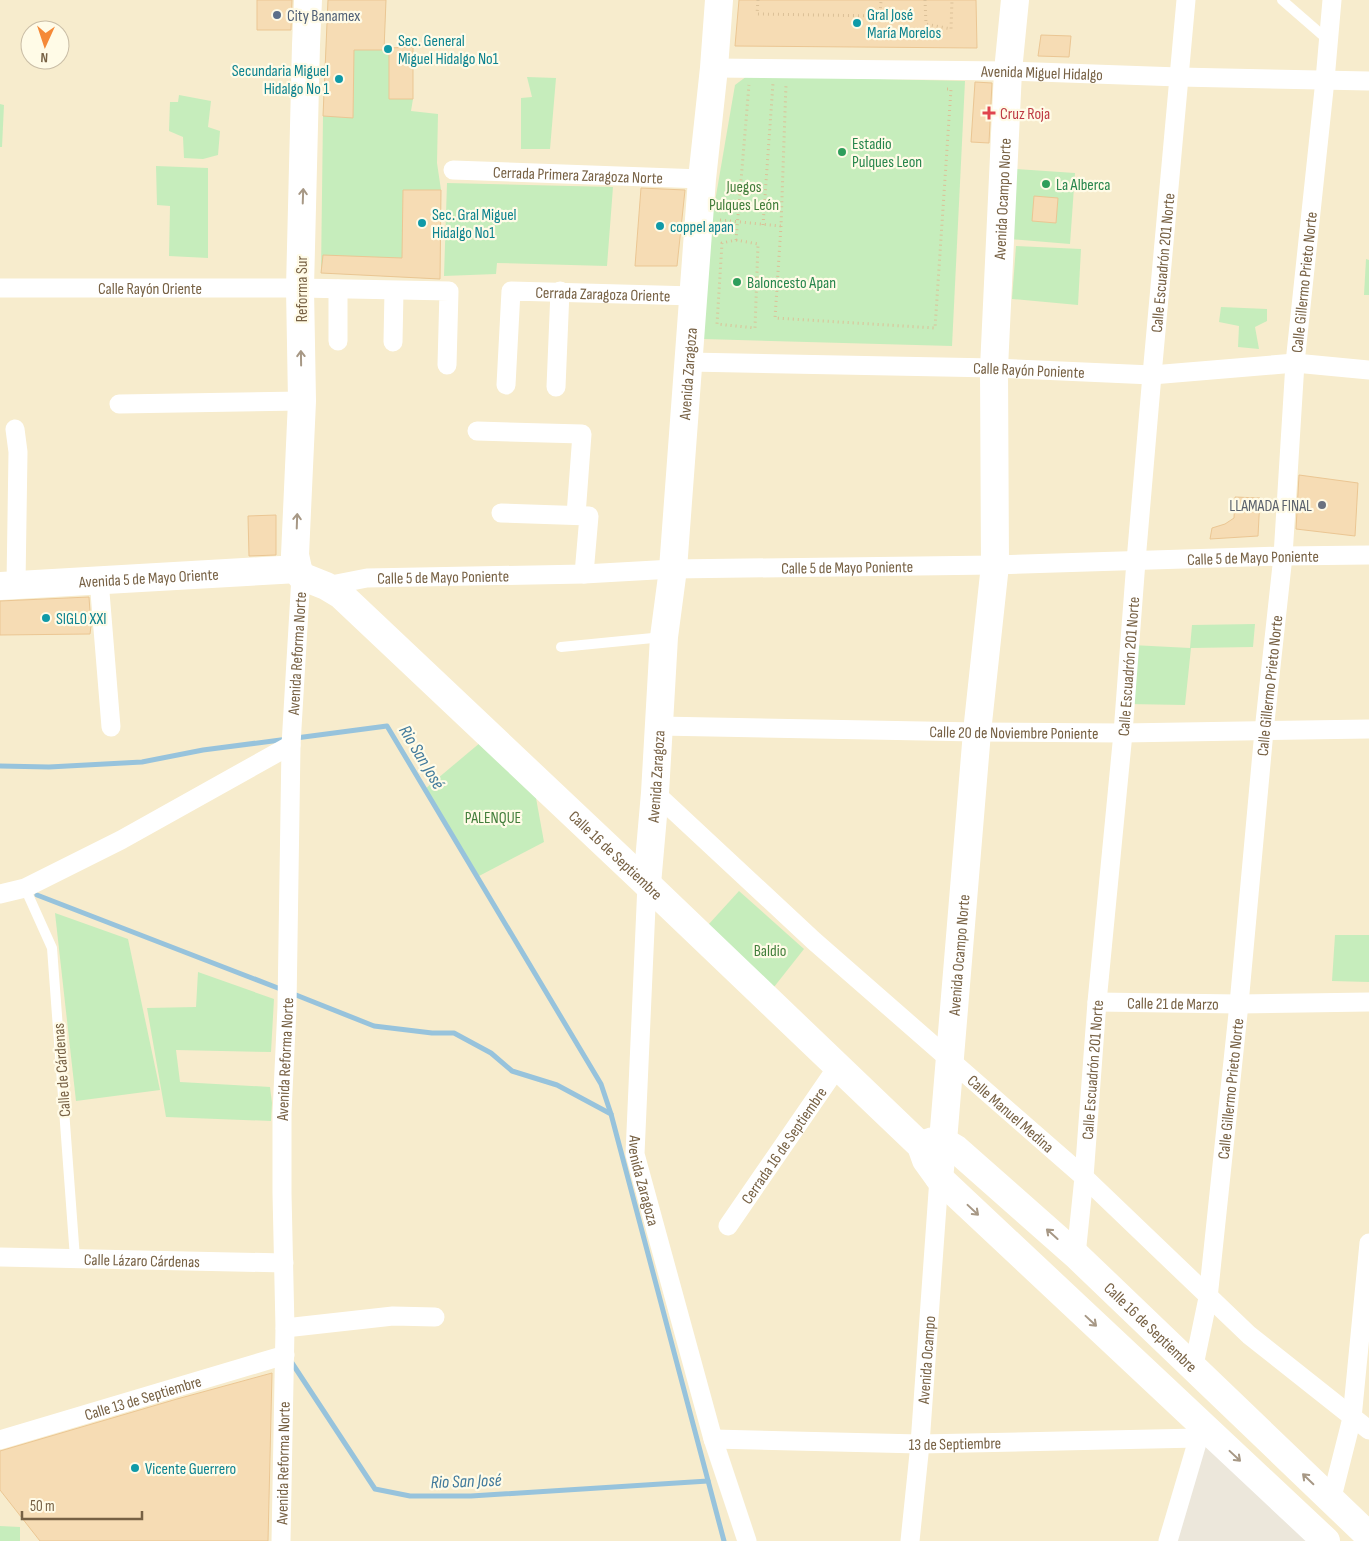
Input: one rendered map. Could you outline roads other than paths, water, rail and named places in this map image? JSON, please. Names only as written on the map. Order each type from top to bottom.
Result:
[{"type":"main road","name":"Reforma Sur","points":[[300,573],[295,555],[302,401],[300,288],[308,0]]},
{"type":"main road","name":"Avenida Zaragoza","points":[[648,884],[656,793],[664,637],[674,570],[702,179],[719,0]]},
{"type":"main road","name":"Avenida Ocampo Norte","points":[[994,368],[1008,71],[1015,0]]},
{"type":"main road","points":[[977,732],[995,565],[994,368]]},
{"type":"main road","name":"Avenida 5 de Mayo Oriente","points":[[8,585],[300,573]]},
{"type":"main road","name":"Calle 16 de Septiembre","points":[[300,573],[341,596],[648,884],[838,1066],[932,1144],[956,1149],[1076,1255],[1193,1370],[1369,1536]]},
{"type":"main road","name":"Avenida Ocampo Norte","points":[[932,1144],[950,1061],[977,732]]},
{"type":"main road","name":"Calle 16 de Septiembre","points":[[932,1144],[926,1160],[939,1178],[1200,1431],[1326,1541]]},
{"type":"street","name":"Calle Escuadrón 201 Norte","points":[[1076,1255],[1186,0]]},
{"type":"street","name":"Calle Gillermo Prieto Norte","points":[[1193,1370],[1208,1298],[1239,1004],[1264,731],[1283,556],[1294,364],[1332,0]]},
{"type":"street","name":"Avenida Miguel Hidalgo","points":[[714,68],[1008,71],[1369,81]]},
{"type":"street","name":"Cerrada Primera Zaragoza Norte","points":[[453,170],[702,179]]},
{"type":"street","name":"Calle Rayón Oriente","points":[[0,288],[300,288],[449,291],[447,365]]},
{"type":"street","points":[[338,289],[338,341]]},
{"type":"street","points":[[393,342],[394,291]]},
{"type":"street","name":"Cerrada Zaragoza Oriente","points":[[506,385],[511,291],[694,296]]},
{"type":"street","points":[[556,387],[560,291]]},
{"type":"street","name":"Calle Rayón Poniente","points":[[689,362],[994,368],[1152,375],[1294,364],[1369,370]]},
{"type":"street","points":[[118,404],[302,401]]},
{"type":"street","points":[[8,585],[18,452],[16,428]]},
{"type":"street","points":[[477,431],[582,434],[576,515]]},
{"type":"street","points":[[501,513],[589,516],[584,574]]},
{"type":"street","name":"Calle 5 de Mayo Poniente","points":[[326,586],[367,578],[1369,555]]},
{"type":"street","name":"Avenida Reforma Norte","points":[[281,1541],[285,1355],[282,1113],[288,981],[291,745],[300,573]]},
{"type":"street","points":[[99,580],[111,728]]},
{"type":"street","name":"Calle 20 de Noviembre Poniente","points":[[659,726],[977,732],[1369,729]]},
{"type":"street","points":[[0,894],[25,888],[121,840],[291,745]]},
{"type":"street","name":"Calle Manuel Medina","points":[[656,793],[814,941],[1084,1177],[1208,1298],[1249,1335],[1369,1430]]},
{"type":"street","name":"Avenida Zaragoza","points":[[648,884],[635,1154],[713,1439],[747,1541]]},
{"type":"street","name":"Calle 21 de Marzo","points":[[1097,1002],[1239,1004],[1369,1002]]},
{"type":"street","name":"Cerrada 16 de Septiembre","points":[[728,1226],[838,1066]]},
{"type":"street","name":"Avenida Ocampo","points":[[910,1541],[920,1444],[939,1178]]},
{"type":"street","points":[[1331,1501],[1352,1418],[1369,1243]]},
{"type":"street","name":"Calle Lázaro Cárdenas","points":[[0,1257],[284,1263]]},
{"type":"street","points":[[285,1328],[393,1316],[435,1317]]},
{"type":"street","name":"Calle 13 de Septiembre","points":[[0,1440],[285,1355]]},
{"type":"street","points":[[1168,1541],[1200,1431]]},
{"type":"street","name":"13 de Septiembre","points":[[713,1439],[920,1444],[1200,1431]]},
{"type":"lane","points":[[1282,0],[1328,40]]},
{"type":"lane","points":[[561,647],[664,637]]},
{"type":"lane","name":"Calle de Cárdenas","points":[[25,888],[52,948],[75,1258]]},
{"type":"waterway","name":"Rio San José","points":[[296,738],[387,726],[601,1084],[611,1114]]},
{"type":"waterway","name":"Rio San José","points":[[0,766],[49,767],[142,762],[203,750],[288,739]]},
{"type":"waterway","name":"Rio San José","points":[[37,895],[283,990]]},
{"type":"waterway","name":"Rio San José","points":[[291,993],[374,1026],[432,1033],[454,1033],[491,1053],[512,1071],[557,1085],[611,1114],[724,1541]]},
{"type":"waterway","name":"Rio San José","points":[[292,1363],[375,1489],[410,1496],[471,1496],[708,1481]]},
{"type":"place","name":"City Banamex","points":[[277,15]]},
{"type":"place","name":"Gral José María Morelos","points":[[857,23]]},
{"type":"place","name":"Sec. General Miguel Hidalgo No1","points":[[388,49]]},
{"type":"place","name":"Secundaria Miguel Hidalgo No 1","points":[[339,79]]},
{"type":"place","name":"Cruz Roja","points":[[989,113]]},
{"type":"place","name":"Estadio Pulques Leon","points":[[842,152]]},
{"type":"place","name":"La Alberca","points":[[1046,184]]},
{"type":"place","name":"Sec. Gral Miguel Hidalgo No1","points":[[422,223]]},
{"type":"place","name":"coppel apan","points":[[660,226]]},
{"type":"place","name":"Baloncesto Apan","points":[[737,282]]},
{"type":"place","name":"LLAMADA FINAL","points":[[1322,505]]},
{"type":"place","name":"SIGL0 XXI","points":[[46,618]]},
{"type":"place","name":"Vicente Guerrero","points":[[135,1468]]},
{"type":"park label","name":"Juegos Pulques León","points":[[744,195]]},
{"type":"park label","name":"PALENQUE","points":[[493,817]]},
{"type":"park label","name":"Baldio","points":[[770,950]]}]
